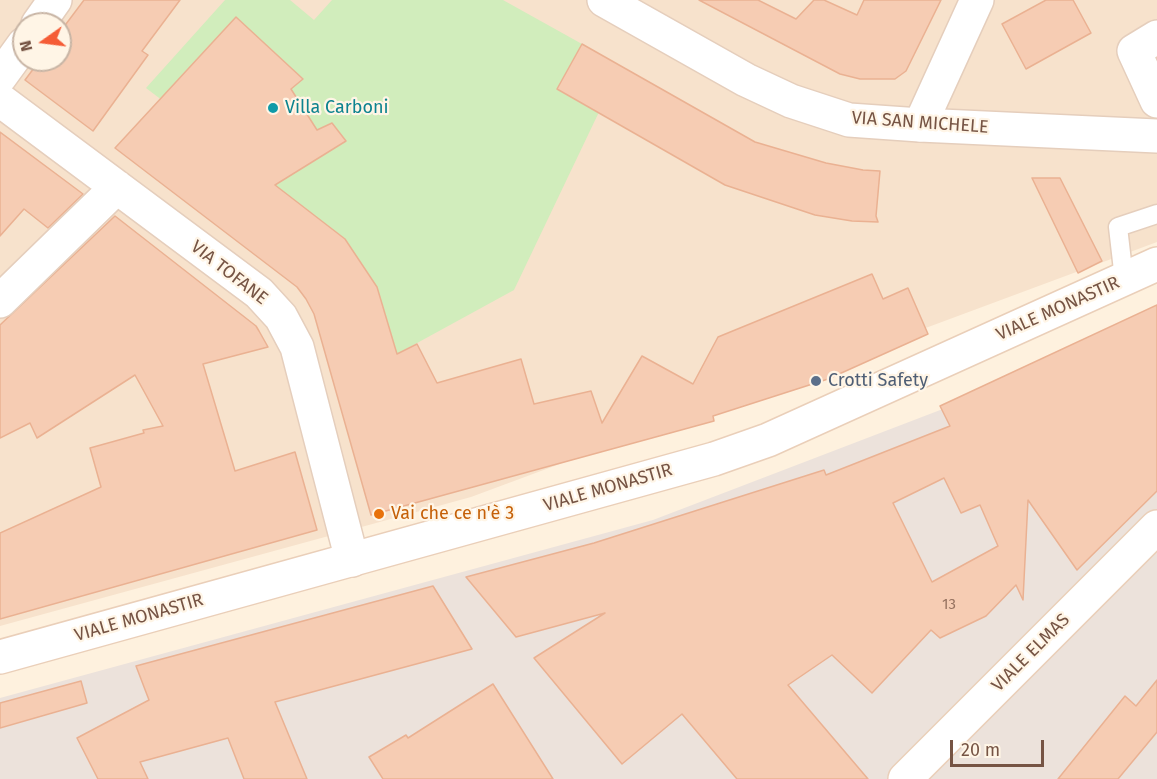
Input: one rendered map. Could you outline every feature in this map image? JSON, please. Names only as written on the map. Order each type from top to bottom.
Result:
[{"type":"street","points":[[920,125],[977,0]]},
{"type":"street","name":"VIA SAN MICHELE","points":[[624,5],[746,80],[791,100],[849,120],[1157,136]]},
{"type":"street","points":[[1157,37],[1134,51],[1157,101]]},
{"type":"street","points":[[0,77],[12,60]]},
{"type":"street","name":"VIA TOFANE","points":[[0,100],[259,293],[281,317],[297,347],[352,560]]},
{"type":"street","points":[[0,301],[117,187]]},
{"type":"street","name":"VIALE MONASTIR","points":[[0,657],[714,459],[768,440],[1157,264]]},
{"type":"street","name":"VIALE ELMAS","points":[[905,779],[1157,527]]},
{"type":"lane","points":[[1124,279],[1118,226],[1157,214]]},
{"type":"shaded area","points":[[0,0],[1157,0],[1157,242],[471,497],[0,626]]},
{"type":"shaded area","points":[[1157,327],[1157,779],[0,779],[0,698],[653,520]]},
{"type":"green space","points":[[225,0],[290,0],[314,20],[332,0],[503,0],[582,44],[558,89],[599,112],[514,290],[397,354],[377,287],[345,239],[146,88]]},
{"type":"building","points":[[84,0],[180,0],[142,51],[148,55],[93,131],[25,80],[31,72],[72,72],[72,16]]},
{"type":"building","points":[[699,0],[758,0],[796,19],[814,0],[824,0],[857,15],[864,0],[941,0],[906,71],[895,79],[860,79],[840,74]]},
{"type":"building","points":[[1046,0],[1073,0],[1091,33],[1026,69],[1002,24]]},
{"type":"building","points":[[236,17],[303,79],[291,89],[317,130],[332,123],[346,141],[275,185],[345,239],[377,287],[397,354],[417,344],[437,383],[521,359],[534,404],[591,391],[602,423],[642,356],[693,384],[718,337],[872,274],[883,299],[908,288],[928,334],[828,379],[713,416],[714,421],[371,515],[314,314],[306,299],[297,287],[115,148]]},
{"type":"building","points":[[582,44],[755,142],[826,163],[880,171],[876,216],[878,222],[852,221],[815,215],[725,185],[557,89]]},
{"type":"building","points":[[0,132],[83,194],[48,228],[24,209],[0,236]]},
{"type":"building","points":[[1032,178],[1060,178],[1102,261],[1078,273]]},
{"type":"building","points":[[115,216],[256,326],[268,347],[203,364],[235,471],[295,452],[317,530],[0,619],[0,533],[101,487],[90,448],[144,433],[143,430],[163,426],[135,375],[37,438],[30,423],[0,438],[0,325]]},
{"type":"building","points":[[1157,305],[1157,491],[1077,570],[1028,500],[1023,600],[1016,585],[986,616],[940,638],[931,630],[872,693],[832,655],[788,685],[868,779],[737,779],[682,714],[622,764],[534,658],[605,613],[516,637],[466,577],[594,543],[824,470],[826,475],[950,426],[940,406]],"holes":[[[944,478],[961,513],[980,505],[998,546],[932,582],[893,503]]]},
{"type":"building","points":[[433,586],[472,649],[275,702],[307,779],[244,779],[228,738],[140,762],[148,779],[98,779],[77,738],[149,700],[136,666]]},
{"type":"building","points":[[1157,680],[1157,732],[1118,779],[1058,779],[1125,696],[1136,706]]},
{"type":"building","points":[[81,681],[87,703],[0,728],[0,703]]},
{"type":"building","points":[[493,684],[553,779],[383,779],[369,757],[406,735],[408,738]]},
{"type":"place","name":"Villa Carboni","points":[[273,108]]},
{"type":"place","name":"Crotti Safety","points":[[816,381]]},
{"type":"place","name":"Vai che ce n'è 3","points":[[379,514]]}]
